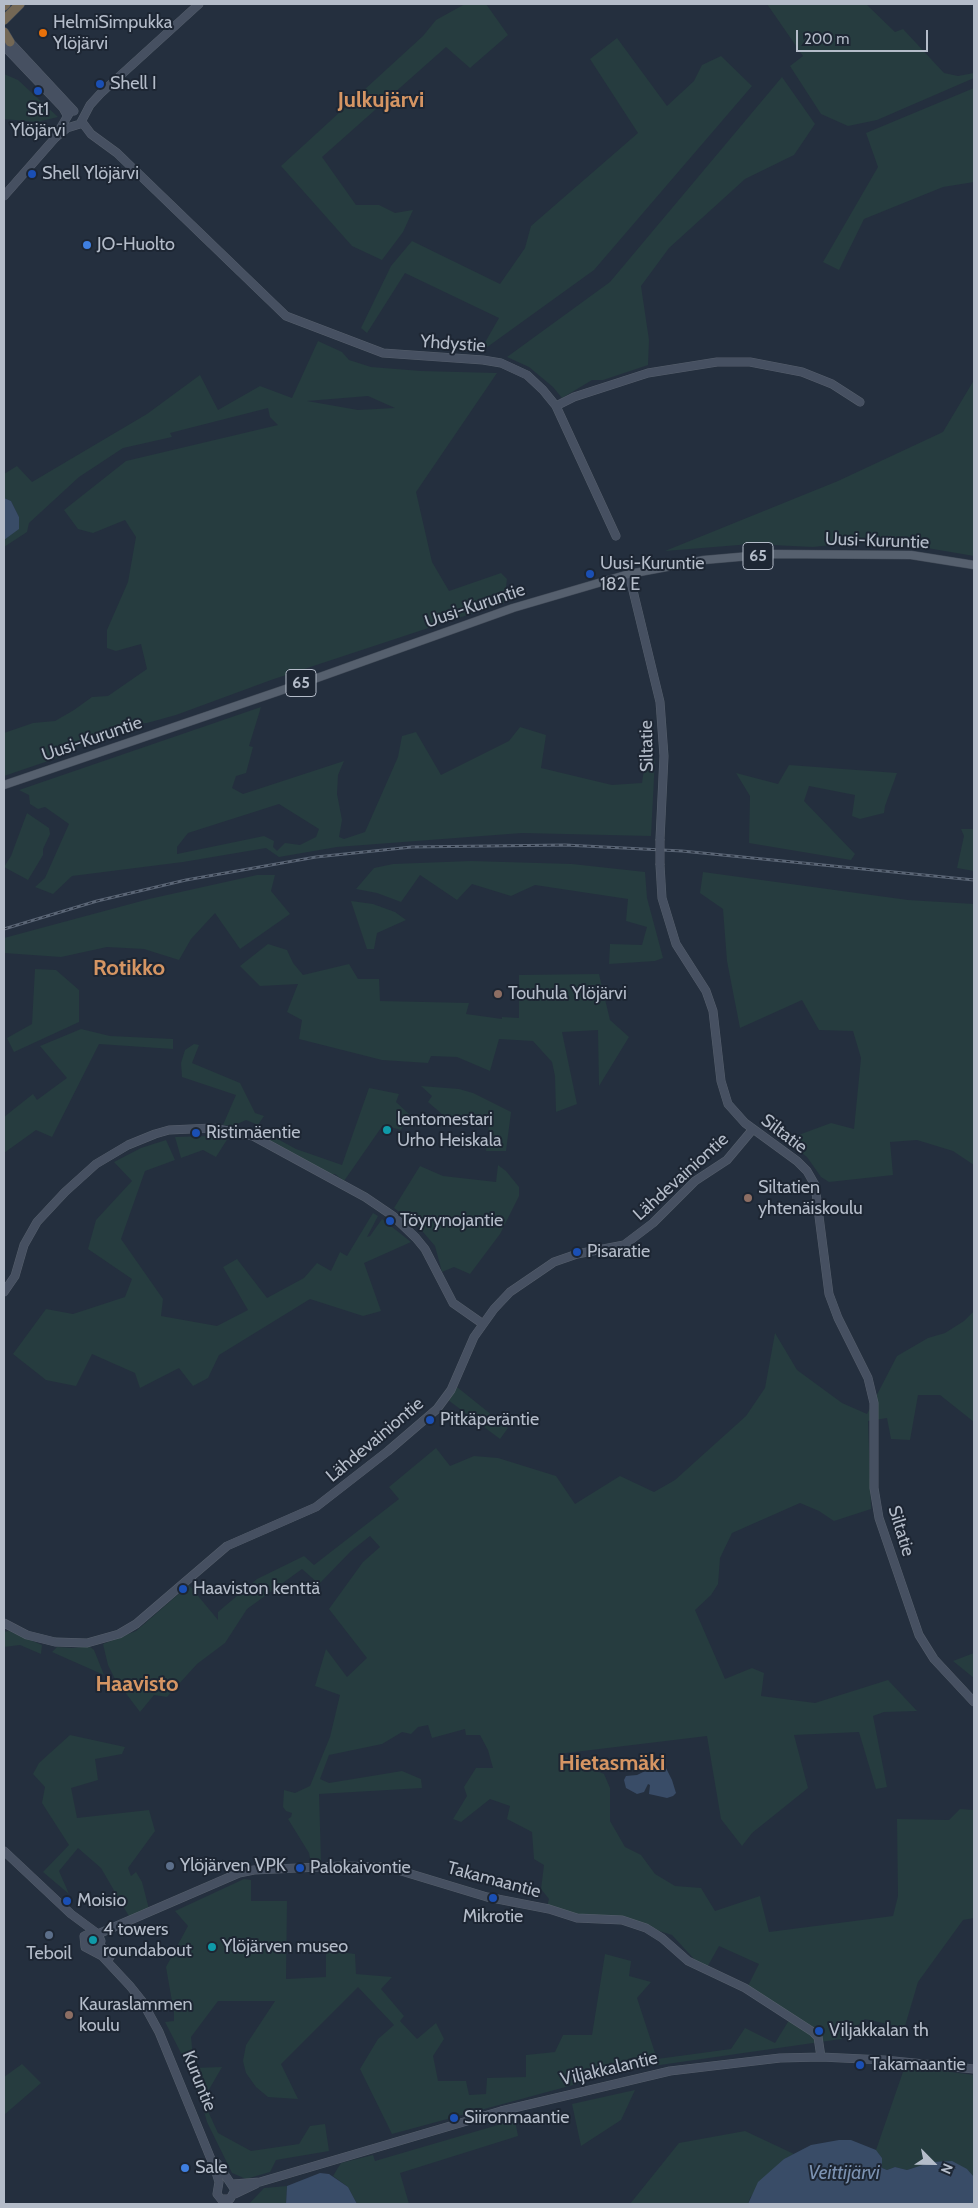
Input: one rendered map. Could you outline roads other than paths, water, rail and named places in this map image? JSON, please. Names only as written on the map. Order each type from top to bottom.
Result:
[{"type":"highway","points":[[4,28],[5,18],[20,4]]},
{"type":"highway","points":[[4,32],[6,42]]},
{"type":"main road","name":"Uusi-Kuruntie","points":[[4,785],[513,608],[630,574],[704,560],[773,554],[911,555],[974,565]]},
{"type":"street","points":[[4,196],[55,138],[71,114],[90,105],[199,4]]},
{"type":"street","points":[[6,42],[71,114],[72,127]]},
{"type":"street","points":[[55,138],[82,120],[90,105]]},
{"type":"street","name":"Yhdystie","points":[[71,114],[82,120],[91,134]]},
{"type":"street","name":"Yhdystie","points":[[72,127],[91,134],[117,153],[286,316],[383,353],[502,363],[527,376],[543,390],[556,406]]},
{"type":"street","points":[[616,536],[556,406],[574,397],[648,373],[716,362],[750,362],[802,372],[832,384],[860,402]]},
{"type":"street","name":"Siltatie","points":[[630,574],[661,709],[664,756],[660,839],[662,898],[676,944],[706,991],[713,1011],[721,1081],[728,1104],[753,1129],[797,1161],[807,1171],[815,1185],[829,1294],[838,1318],[868,1378],[874,1403],[876,1427],[874,1488],[879,1518],[919,1635],[934,1659],[974,1702]]},
{"type":"street","points":[[4,1292],[15,1276],[24,1245],[37,1222],[59,1198],[96,1164],[128,1145],[155,1134],[170,1130],[213,1128],[253,1136],[365,1197],[394,1216],[425,1250],[453,1303],[482,1324]]},
{"type":"street","name":"Lähdevainiontie","points":[[4,1624],[40,1639],[73,1643],[98,1640],[136,1624],[227,1546],[316,1507],[421,1424],[437,1409],[451,1390],[464,1355],[482,1324],[506,1296],[547,1266],[577,1254],[624,1245],[653,1223],[695,1181],[727,1160],[753,1129]]},
{"type":"street","name":"Kuruntie","points":[[4,1851],[97,1940],[133,1983],[161,2029],[218,2166],[231,2183]]},
{"type":"street","name":"Takamaantie","points":[[84,1936],[97,1940],[120,1926],[239,1873],[254,1870],[341,1866],[388,1867],[487,1897],[549,1909],[576,1918],[622,1920],[646,1928],[662,1938],[688,1961],[745,1988],[814,2032],[818,2037],[821,2057]]},
{"type":"street","name":"Kuruntie","points":[[71,1914],[84,1932],[85,1947],[97,1940]]},
{"type":"street","name":"Kuruntie","points":[[97,1940],[109,1962],[142,2001],[159,2032],[215,2168],[219,2185],[217,2194],[224,2202]]},
{"type":"street","name":"Viljakkalantie","points":[[224,2202],[260,2182],[495,2112],[588,2088],[670,2071],[772,2058],[821,2057],[974,2069]]},
{"type":"street","name":"Viljakkalantie","points":[[219,2185],[260,2182]]},
{"type":"street","points":[[231,2183],[233,2198]]},
{"type":"water","points":[[4,498],[11,501],[19,517],[19,529],[4,540]]},
{"type":"water","points":[[660,1764],[665,1766],[672,1780],[676,1793],[673,1796],[667,1798],[649,1794],[650,1785],[648,1784],[644,1792],[637,1794],[626,1788],[624,1780],[626,1776],[637,1775]]},
{"type":"water","name":"Veittijärvi","points":[[851,2140],[876,2150],[882,2158],[882,2168],[887,2170],[895,2167],[907,2170],[932,2162],[952,2161],[967,2169],[974,2177],[974,2204],[748,2204],[758,2182],[784,2159],[811,2145]]},
{"type":"water","points":[[320,2173],[329,2174],[348,2187],[357,2204],[286,2204],[287,2186]]},
{"type":"railway","points":[[4,929],[97,901],[186,880],[316,857],[412,847],[565,845],[682,851],[974,880]]},
{"type":"place","name":"HelmiSimpukka Ylöjärvi","points":[[43,33]]},
{"type":"place","name":"Shell I","points":[[100,84]]},
{"type":"place","name":"St1 Ylöjärvi","points":[[38,91]]},
{"type":"place","name":"Shell Ylöjärvi","points":[[32,174]]},
{"type":"place","name":"JO-Huolto","points":[[87,245]]},
{"type":"place","name":"Uusi-Kuruntie 182 E","points":[[590,574]]},
{"type":"place","name":"Touhula Ylöjärvi","points":[[498,994]]},
{"type":"place","name":"lentomestari Urho Heiskala","points":[[387,1130]]},
{"type":"place","name":"Ristimäentie","points":[[196,1133]]},
{"type":"place","name":"Siltatien yhtenäiskoulu","points":[[748,1198]]},
{"type":"place","name":"Töyrynojantie","points":[[390,1221]]},
{"type":"place","name":"Pisaratie","points":[[577,1252]]},
{"type":"place","name":"Pitkäperäntie","points":[[430,1420]]},
{"type":"place","name":"Haaviston kenttä","points":[[183,1589]]},
{"type":"place","name":"Ylöjärven VPK","points":[[170,1866]]},
{"type":"place","name":"Palokaivontie","points":[[300,1868]]},
{"type":"place","name":"Mikrotie","points":[[493,1898]]},
{"type":"place","name":"Moisio","points":[[67,1901]]},
{"type":"place","name":"Teboil","points":[[49,1935]]},
{"type":"place","name":"4 towers roundabout","points":[[93,1940]]},
{"type":"place","name":"Ylöjärven museo","points":[[212,1947]]},
{"type":"place","name":"Kauraslammen koulu","points":[[69,2015]]},
{"type":"place","name":"Viljakkalan th","points":[[819,2031]]},
{"type":"place","name":"Takamaantie","points":[[860,2065]]},
{"type":"place","name":"Siironmaantie","points":[[454,2118]]},
{"type":"place","name":"Sale","points":[[185,2168]]},
{"type":"district","name":"Julkujärvi","points":[[381,101]]},
{"type":"district","name":"Rotikko","points":[[129,969]]},
{"type":"district","name":"Haavisto","points":[[137,1685]]},
{"type":"district","name":"Hietasmäki","points":[[612,1764]]}]
